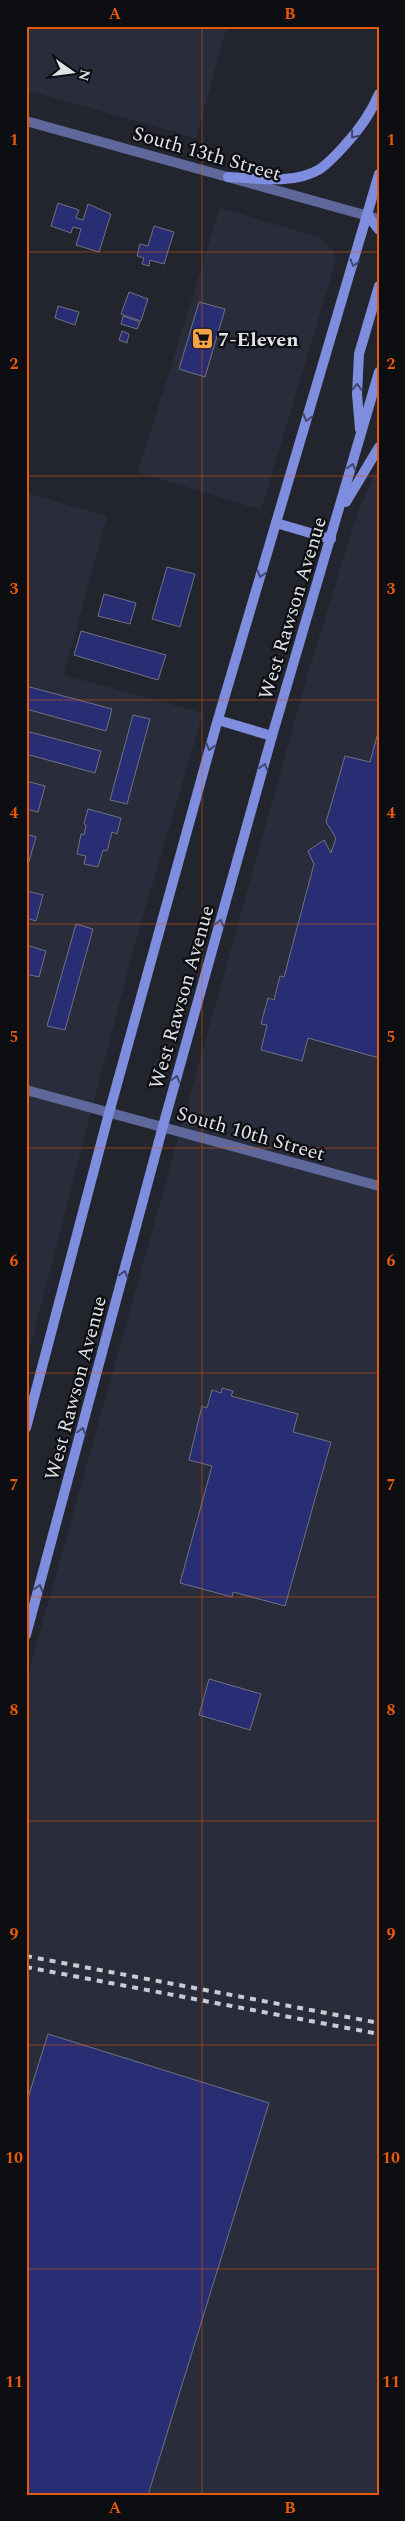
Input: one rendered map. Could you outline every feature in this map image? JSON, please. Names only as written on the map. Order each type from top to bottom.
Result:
[{"type":"main road","points":[[228,177],[292,178],[318,170],[331,161],[354,136],[379,94]]},
{"type":"main road","name":"West Rawson Avenue","points":[[26,1428],[109,1113],[218,720],[379,174]]},
{"type":"main road","points":[[368,216],[379,230]]},
{"type":"main road","points":[[361,435],[357,394],[359,354],[379,286]]},
{"type":"main road","name":"West Rawson Avenue","points":[[26,1635],[163,1126],[272,736],[339,514],[379,372]]},
{"type":"main road","points":[[339,514],[379,447]]},
{"type":"main road","points":[[276,523],[331,539]]},
{"type":"main road","points":[[218,720],[272,736]]},
{"type":"street","name":"South 13th Street","points":[[26,121],[379,219]]},
{"type":"street","name":"South 10th Street","points":[[26,1090],[379,1186]]},
{"type":"shaded area","points":[[26,26],[227,26],[196,138],[26,90]]},
{"type":"shaded area","points":[[220,208],[319,237],[334,251],[336,260],[261,510],[138,472]]},
{"type":"shaded area","points":[[379,465],[379,2495],[26,2495],[26,1682],[307,677],[357,514]]},
{"type":"shaded area","points":[[26,493],[107,516],[64,675],[203,713],[134,947],[26,1363]]},
{"type":"building","points":[[58,203],[79,210],[76,218],[83,220],[88,204],[111,214],[99,252],[76,245],[81,229],[73,227],[71,233],[51,226]]},
{"type":"building","points":[[154,226],[174,232],[164,264],[150,260],[149,266],[142,264],[144,258],[137,256],[140,244],[148,246]]},
{"type":"building","points":[[129,292],[148,299],[141,321],[121,314]]},
{"type":"building","name":"7-Eleven","points":[[199,302],[225,309],[205,377],[179,369]]},
{"type":"building","points":[[58,306],[79,312],[75,325],[55,318]]},
{"type":"building","points":[[123,316],[140,322],[137,329],[121,324]]},
{"type":"building","points":[[122,331],[129,334],[127,343],[119,340]]},
{"type":"building","points":[[167,567],[195,574],[180,627],[152,619]]},
{"type":"building","points":[[104,594],[136,603],[130,624],[98,616]]},
{"type":"building","points":[[81,631],[166,655],[158,680],[74,655]]},
{"type":"building","points":[[26,686],[112,709],[106,731],[26,709]]},
{"type":"building","points":[[133,715],[150,719],[127,804],[110,800]]},
{"type":"building","points":[[379,729],[379,1058],[308,1038],[302,1061],[261,1050],[267,1025],[261,1024],[268,998],[274,1000],[280,976],[284,977],[314,864],[308,851],[324,840],[331,853],[336,838],[326,822],[345,756],[370,762]]},
{"type":"building","points":[[26,731],[101,751],[95,773],[26,754]]},
{"type":"building","points":[[26,781],[45,786],[38,812],[26,809]]},
{"type":"building","points":[[88,809],[121,818],[117,834],[112,832],[107,851],[103,850],[98,867],[84,864],[86,856],[77,854],[81,834],[84,835],[86,825],[84,824]]},
{"type":"building","points":[[26,834],[36,837],[28,865],[26,864]]},
{"type":"building","points":[[26,891],[43,895],[36,921],[26,918]]},
{"type":"building","points":[[76,924],[93,929],[65,1030],[47,1026]]},
{"type":"building","points":[[26,945],[46,951],[39,977],[26,974]]},
{"type":"building","points":[[222,1388],[233,1391],[231,1396],[298,1414],[293,1432],[331,1442],[285,1606],[233,1592],[232,1597],[180,1583],[212,1466],[189,1460],[202,1406],[207,1408],[212,1390],[221,1393]]},
{"type":"building","points":[[209,1679],[261,1694],[250,1730],[199,1715]]},
{"type":"building","points":[[48,2034],[269,2103],[148,2495],[26,2495],[26,2104]]},
{"type":"railway","points":[[26,1956],[379,2023]]},
{"type":"railway","points":[[26,1967],[379,2034]]},
{"type":"place","name":"7-Eleven","points":[[202,339]]}]
